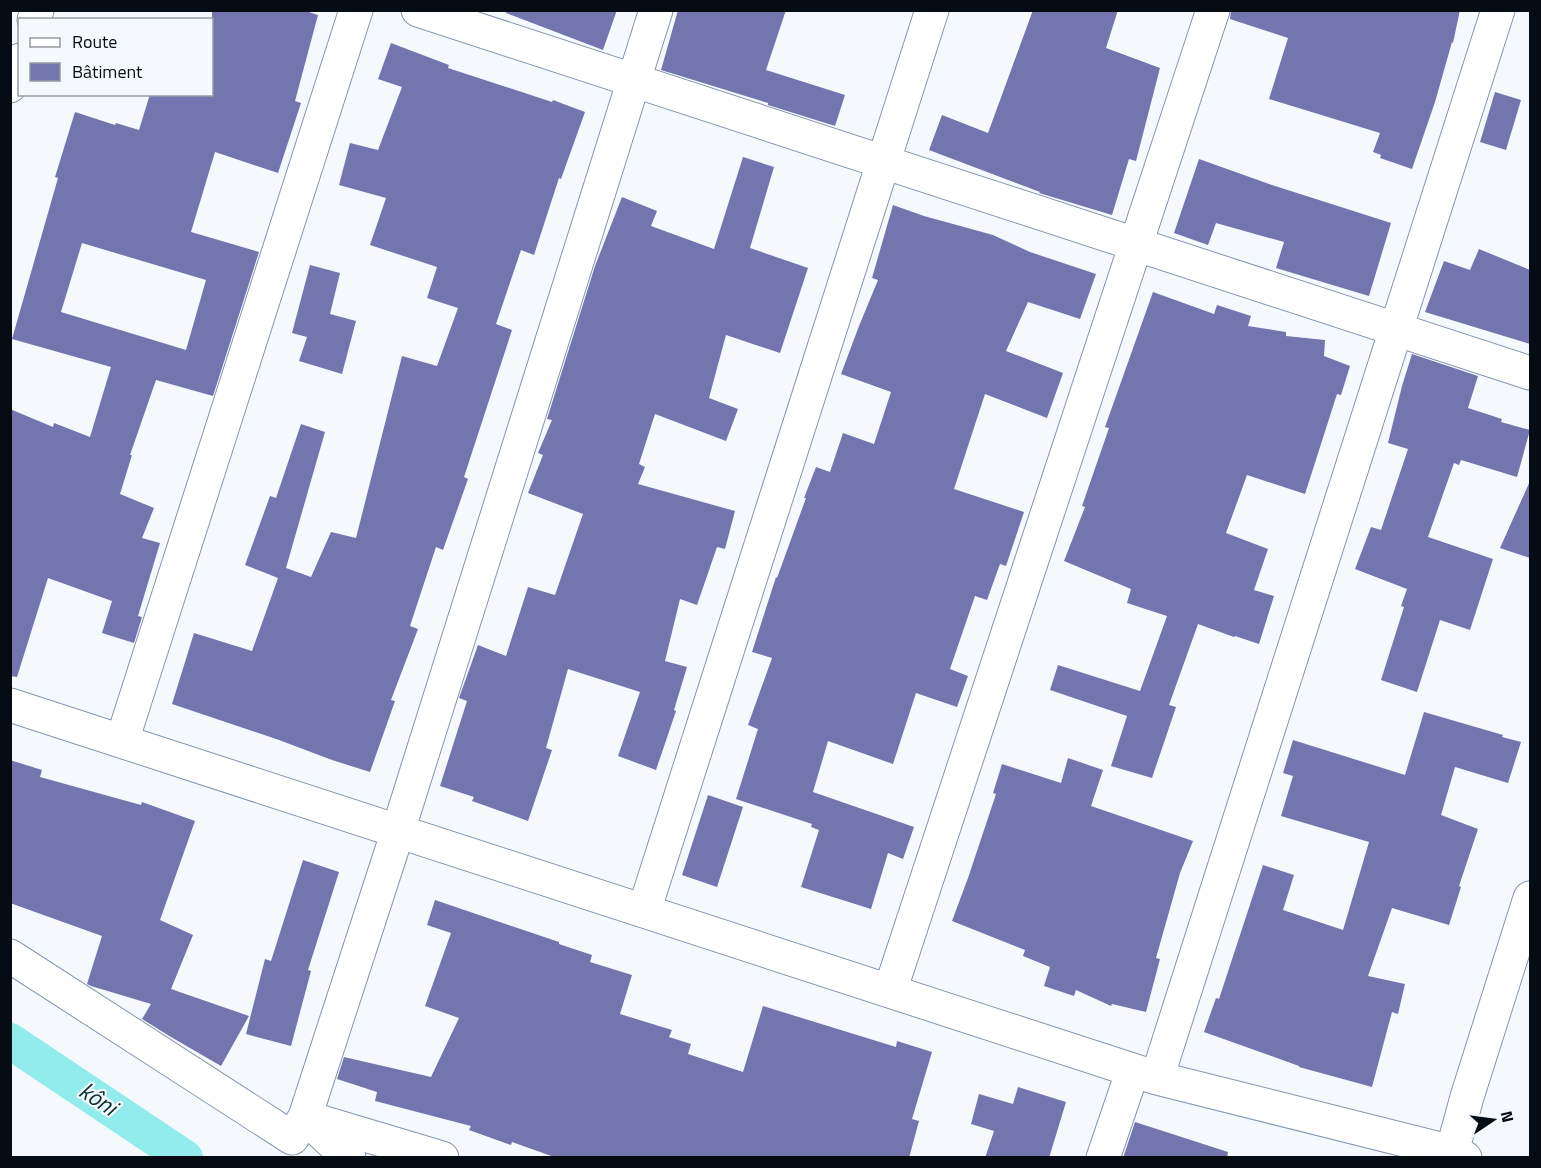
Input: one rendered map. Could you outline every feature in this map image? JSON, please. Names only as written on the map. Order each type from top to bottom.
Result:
[{"type":"street","points":[[122,741],[356,10]]},
{"type":"street","points":[[418,10],[1530,373]]},
{"type":"street","points":[[10,956],[292,1138],[304,1117],[398,831],[656,10]]},
{"type":"street","points":[[644,911],[932,10]]},
{"type":"street","points":[[890,991],[1213,10]]},
{"type":"street","points":[[1103,1158],[1145,1074],[1396,329],[1498,10]]},
{"type":"street","points":[[10,86],[18,65]]},
{"type":"street","points":[[10,705],[1145,1074],[1459,1155],[1467,1097],[1530,898]]},
{"type":"street","points":[[304,1117],[348,1158]]},
{"type":"street","points":[[304,1117],[442,1158]]},
{"type":"building","points":[[212,10],[303,10],[318,15],[295,101],[301,103],[278,173],[215,152],[191,232],[259,252],[213,396],[156,380],[130,455],[132,455],[120,494],[154,508],[142,538],[160,543],[138,616],[142,617],[134,643],[102,633],[112,601],[48,578],[17,677],[10,676],[10,409],[53,427],[54,423],[90,437],[111,367],[12,339],[58,178],[55,177],[75,112],[139,130],[149,96],[213,96]],"holes":[[[82,243],[206,280],[186,350],[61,312]]]},
{"type":"building","points":[[506,10],[617,10],[603,50],[506,13]]},
{"type":"building","points":[[678,10],[786,10],[766,70],[845,95],[835,126],[661,70]]},
{"type":"building","points":[[1033,10],[1118,10],[1106,48],[1160,68],[1136,161],[1129,159],[1112,215],[1039,193],[929,150],[942,115],[988,133]]},
{"type":"building","points":[[1231,10],[1460,10],[1453,43],[1412,169],[1380,158],[1381,155],[1373,152],[1380,133],[1269,99],[1288,38],[1230,19]]},
{"type":"building","points":[[391,43],[449,65],[448,68],[585,112],[561,179],[559,178],[534,255],[521,250],[496,324],[512,330],[464,477],[468,479],[443,550],[436,547],[410,626],[418,629],[391,700],[395,701],[370,772],[172,704],[194,633],[252,651],[278,578],[245,565],[270,496],[276,498],[301,424],[325,432],[286,568],[311,577],[331,532],[356,538],[402,356],[437,366],[458,308],[427,298],[437,267],[370,245],[386,198],[339,185],[350,143],[378,150],[402,87],[378,79]]},
{"type":"building","points":[[1495,92],[1521,100],[1506,150],[1480,142]]},
{"type":"building","points":[[743,157],[774,167],[750,248],[808,268],[780,353],[726,335],[709,398],[738,409],[726,441],[655,414],[639,464],[645,467],[638,484],[735,511],[725,549],[717,547],[697,605],[680,599],[665,661],[687,667],[674,710],[676,711],[656,770],[618,756],[640,692],[568,669],[546,748],[552,750],[528,821],[472,801],[474,797],[440,786],[467,701],[459,698],[478,645],[506,656],[528,587],[555,595],[583,514],[528,493],[543,455],[538,453],[552,420],[547,419],[595,266],[622,197],[657,211],[651,226],[714,249]]},
{"type":"building","points":[[1199,159],[1391,223],[1369,296],[1276,268],[1284,242],[1216,223],[1208,245],[1174,233]]},
{"type":"building","points":[[893,205],[993,235],[1030,252],[1096,274],[1080,319],[1028,302],[1006,351],[1063,373],[1047,418],[985,394],[954,489],[1024,512],[1006,566],[1000,564],[987,600],[975,596],[950,669],[968,676],[957,707],[916,693],[893,764],[828,741],[813,792],[914,827],[903,859],[888,853],[871,909],[801,887],[819,830],[811,827],[812,824],[736,799],[758,729],[748,725],[772,658],[752,652],[776,577],[806,498],[804,498],[816,467],[830,472],[843,433],[874,444],[891,392],[841,374],[878,280],[872,278]]},
{"type":"building","points":[[1479,249],[1530,270],[1530,344],[1425,312],[1444,261],[1470,270]]},
{"type":"building","points":[[310,265],[340,273],[330,314],[356,321],[342,374],[299,361],[307,337],[292,333]]},
{"type":"building","points":[[1153,292],[1214,314],[1217,305],[1251,316],[1248,326],[1286,332],[1286,336],[1325,340],[1324,356],[1350,366],[1341,395],[1337,394],[1305,494],[1247,475],[1226,533],[1268,549],[1254,590],[1274,596],[1259,644],[1198,624],[1169,705],[1176,707],[1152,778],[1111,766],[1127,716],[1050,690],[1058,665],[1140,691],[1167,616],[1127,603],[1131,589],[1064,561],[1085,507],[1082,506],[1109,428],[1105,427]]},
{"type":"building","points":[[1412,354],[1478,376],[1468,408],[1502,419],[1501,422],[1530,430],[1517,477],[1461,460],[1459,465],[1454,463],[1428,537],[1493,559],[1470,630],[1440,620],[1417,692],[1381,680],[1404,607],[1401,606],[1407,589],[1355,569],[1371,527],[1381,530],[1408,449],[1388,443]]},
{"type":"building","points":[[1530,481],[1530,558],[1500,548]]},
{"type":"building","points":[[1424,712],[1521,742],[1508,783],[1455,767],[1441,815],[1478,829],[1449,925],[1392,908],[1368,976],[1405,984],[1398,1014],[1392,1012],[1372,1087],[1299,1067],[1204,1032],[1216,998],[1219,999],[1263,865],[1294,875],[1283,910],[1343,930],[1369,842],[1281,816],[1293,776],[1283,773],[1293,740],[1405,775]]},
{"type":"building","points":[[1068,758],[1103,770],[1091,806],[1193,841],[1180,873],[1156,958],[1160,959],[1146,1012],[1112,1004],[1111,1006],[1076,990],[1074,996],[1044,986],[1050,967],[1023,956],[1025,950],[952,921],[996,794],[993,793],[1002,764],[1061,783]]},
{"type":"building","points":[[10,760],[42,770],[40,777],[141,805],[142,802],[195,821],[160,920],[193,935],[171,989],[249,1016],[221,1066],[142,1019],[151,1004],[87,984],[102,936],[10,903]]},
{"type":"building","points":[[708,795],[743,807],[717,887],[682,875]]},
{"type":"building","points":[[303,860],[339,872],[308,970],[311,971],[291,1046],[246,1034],[265,959],[271,961]]},
{"type":"building","points":[[435,900],[559,942],[559,944],[592,955],[590,962],[632,975],[620,1014],[672,1030],[669,1037],[691,1044],[688,1054],[743,1072],[763,1006],[896,1047],[897,1041],[932,1052],[912,1119],[919,1121],[909,1158],[557,1158],[469,1130],[471,1126],[375,1101],[377,1092],[337,1079],[344,1057],[431,1077],[459,1018],[425,1006],[451,933],[427,925]]},
{"type":"building","points":[[1018,1087],[1066,1102],[1049,1158],[985,1158],[994,1131],[971,1124],[979,1094],[1013,1104]]},
{"type":"building","points":[[1135,1122],[1228,1152],[1227,1158],[1123,1158]]},
{"type":"waterway","name":"kôni","points":[[10,1041],[185,1158]]}]
